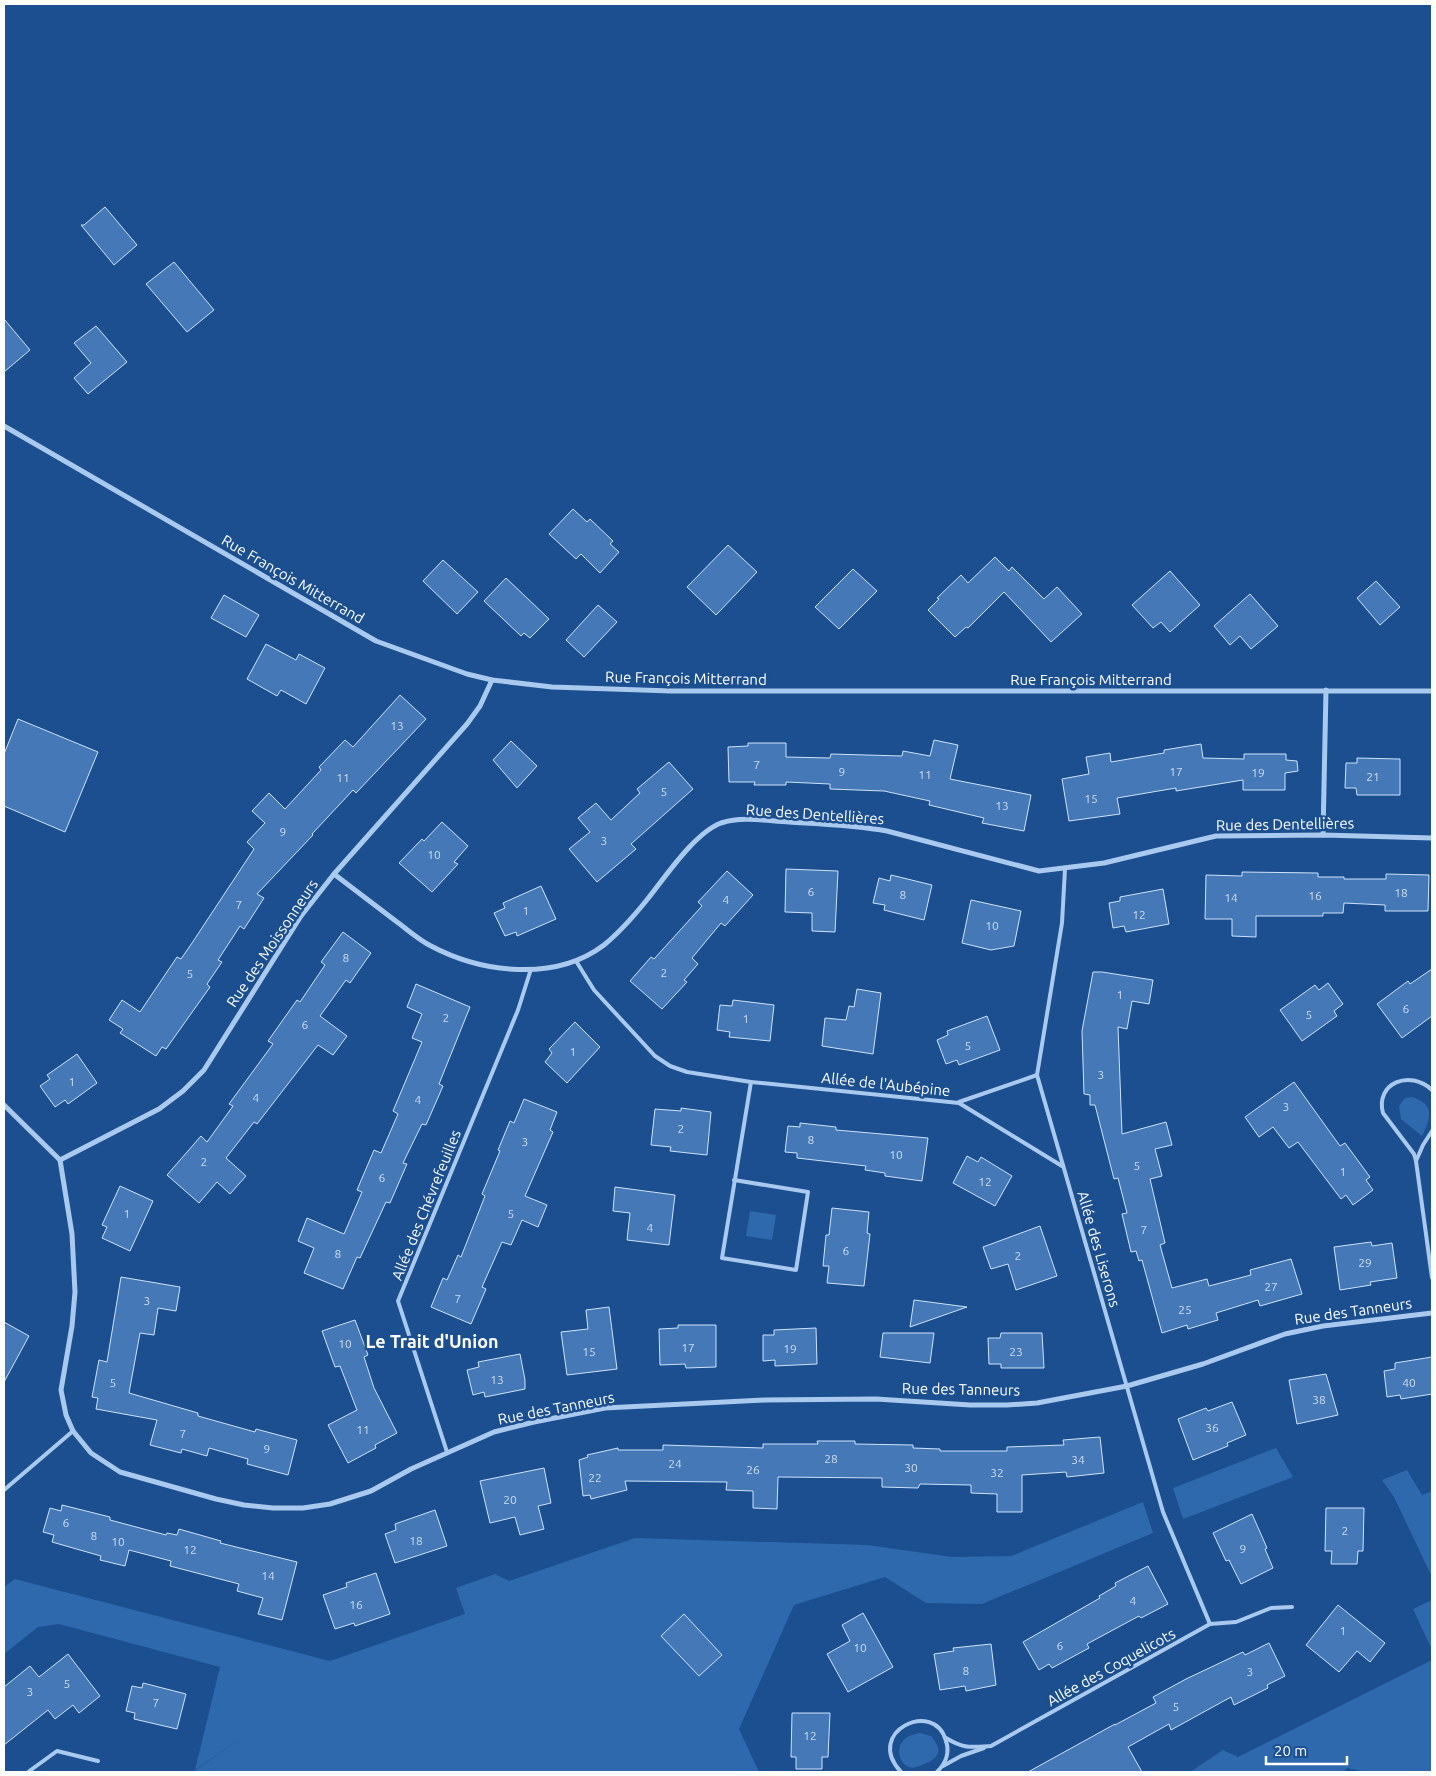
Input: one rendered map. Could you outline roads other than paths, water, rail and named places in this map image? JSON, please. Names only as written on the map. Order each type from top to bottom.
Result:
[{"type":"street","name":"Rue François Mitterrand","points":[[4,426],[376,641],[468,674],[492,680],[552,687],[616,690],[1432,691]]},
{"type":"street","name":"Rue des Moissonneurs","points":[[60,1160],[159,1109],[183,1091],[204,1070],[301,916],[334,874],[467,724],[480,706],[492,680]]},
{"type":"street","points":[[1323,835],[1326,690]]},
{"type":"street","name":"Rue des Dentellières","points":[[334,874],[429,945],[447,954],[481,965],[531,969],[576,961],[602,946],[627,924],[701,835],[720,824],[735,821],[865,827],[887,831],[1039,871],[1104,863],[1216,836],[1323,835],[1432,838]]},
{"type":"street","points":[[4,1105],[60,1160]]},
{"type":"street","name":"Rue des Tanneurs","points":[[60,1160],[72,1234],[75,1292],[72,1326],[61,1390],[66,1415],[73,1432],[91,1454],[120,1472],[244,1505],[273,1508],[303,1508],[338,1501],[371,1491],[411,1469],[494,1432],[605,1408],[765,1400],[867,1399],[1007,1405],[1052,1400],[1127,1386],[1203,1364],[1285,1334],[1323,1326],[1432,1313]]},
{"type":"lane","name":"Allée des Liserons","points":[[1065,869],[1062,923],[1037,1075],[1163,1512],[1210,1624]]},
{"type":"lane","name":"Allée de l'Aubépine","points":[[576,961],[594,990],[656,1056],[670,1066],[687,1072],[751,1082],[959,1102],[1063,1166]]},
{"type":"lane","name":"Allée des Chévrefeuilles","points":[[447,1452],[398,1301],[518,1010],[531,969]]},
{"type":"lane","points":[[959,1102],[1037,1075]]},
{"type":"lane","points":[[1432,1090],[1415,1079],[1402,1080],[1393,1084],[1382,1100],[1383,1113],[1409,1148],[1416,1161],[1432,1278]]},
{"type":"lane","points":[[734,1180],[808,1192],[796,1270],[722,1258],[734,1180],[751,1082]]},
{"type":"lane","points":[[1416,1161],[1432,1131]]},
{"type":"lane","points":[[4,1490],[73,1432]]},
{"type":"lane","name":"Allée des Coquelicots","points":[[901,1772],[894,1764],[890,1755],[890,1745],[898,1729],[906,1724],[924,1721],[933,1724],[946,1738],[959,1746],[968,1748],[991,1746],[1210,1624],[1236,1622],[1271,1608],[1292,1607]]},
{"type":"lane","points":[[943,1766],[947,1757],[948,1747],[946,1738]]},
{"type":"lane","points":[[937,1772],[943,1766],[961,1756],[991,1746]]},
{"type":"lane","points":[[28,1772],[57,1751],[98,1761]]},
{"type":"district","name":"Le Trait d'Union","points":[[432,1341]]}]
